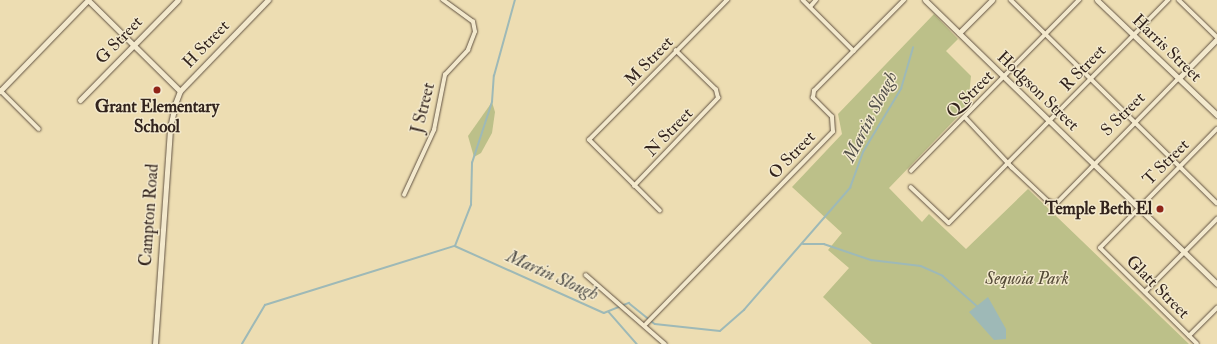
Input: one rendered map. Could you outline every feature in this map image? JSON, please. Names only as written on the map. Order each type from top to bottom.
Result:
[{"type":"main road","points":[[0,90],[88,0],[133,46],[180,90]]},
{"type":"main road","name":"G Street","points":[[80,100],[178,0]]},
{"type":"main road","name":"H Street","points":[[180,90],[267,0]]},
{"type":"main road","name":"Hodgson Street","points":[[926,0],[1138,209],[1217,284]]},
{"type":"main road","points":[[959,33],[992,0]]},
{"type":"main road","name":"Harris Street","points":[[1097,0],[1217,115]]},
{"type":"main road","name":"S Street","points":[[1179,78],[1217,38]]},
{"type":"main road","name":"Campton Road","points":[[155,344],[170,128],[180,90]]},
{"type":"street","name":"J Street","points":[[404,195],[434,130],[445,75],[468,50],[474,32],[473,22],[443,0]]},
{"type":"street","name":"M Street","points":[[634,186],[590,140],[727,0]]},
{"type":"street","points":[[803,0],[854,51]]},
{"type":"street","points":[[810,7],[816,0]]},
{"type":"street","name":"O Street","points":[[646,324],[834,132],[832,118],[812,95],[904,0]]},
{"type":"street","points":[[1011,0],[1045,36],[1217,203]]},
{"type":"street","name":"Q Street","points":[[912,171],[1079,0]]},
{"type":"street","name":"R Street","points":[[911,187],[949,222],[1168,0]]},
{"type":"street","points":[[1179,0],[1217,38]]},
{"type":"street","name":"N Street","points":[[634,186],[716,102],[718,94],[676,51]]},
{"type":"street","name":"S Street","points":[[1008,163],[1048,201],[1056,204],[1179,78]]},
{"type":"street","points":[[0,90],[39,129]]},
{"type":"street","points":[[964,117],[1008,163]]},
{"type":"street","name":"T Street","points":[[1100,248],[1217,129]]},
{"type":"street","points":[[634,186],[660,211]]},
{"type":"street","points":[[1145,292],[1217,219]]},
{"type":"street","name":"Glatt Street","points":[[1100,248],[1197,344]]},
{"type":"street","points":[[586,275],[646,324],[665,344]]},
{"type":"street","points":[[1189,336],[1217,308]]},
{"type":"green space","name":"Sequoia Park","points":[[934,14],[958,39],[946,51],[971,76],[968,106],[889,188],[922,222],[929,214],[966,249],[1028,189],[1189,344],[872,344],[823,297],[849,268],[828,250],[842,233],[792,187],[842,134],[838,114]]},
{"type":"green space","points":[[492,102],[495,112],[492,133],[481,153],[474,157],[468,136]]},
{"type":"water","points":[[988,297],[1006,329],[1006,339],[994,340],[969,312]]},
{"type":"waterway","points":[[455,246],[471,205],[472,163],[492,102],[494,76],[515,0]]},
{"type":"waterway","name":"Martin Slough","points":[[242,344],[265,305],[455,246],[604,313],[629,303],[655,324],[720,331],[744,310],[850,188],[863,152],[901,89],[913,48]]},
{"type":"waterway","points":[[803,244],[824,244],[871,260],[921,266],[943,276],[977,306]]},
{"type":"waterway","points":[[609,312],[637,344]]},
{"type":"place","name":"Grant Elementary School","points":[[157,90]]},
{"type":"place","name":"Temple Beth El","points":[[1160,209]]}]
